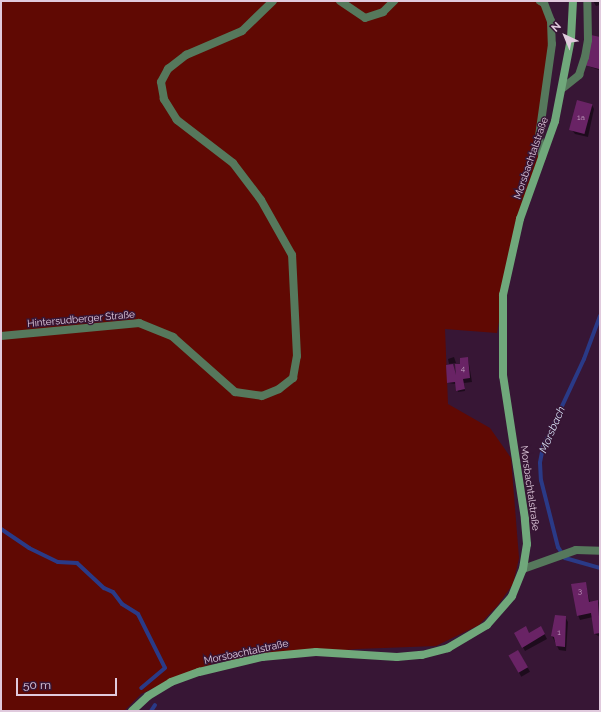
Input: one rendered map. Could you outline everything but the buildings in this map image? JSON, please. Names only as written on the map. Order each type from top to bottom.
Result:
[{"type":"main road","name":"Morsbachtalstraße","points":[[132,711],[148,696],[171,682],[199,672],[262,657],[316,652],[397,657],[422,655],[448,648],[476,633],[497,616],[512,596],[523,569],[527,532],[503,383],[501,324],[503,295],[516,234],[556,121],[571,39],[573,1]]},
{"type":"street","name":"Hintersudberger Straße","points":[[1,336],[139,323],[173,337],[235,392],[262,396],[279,389],[293,378],[297,356],[292,254],[248,181],[233,163],[177,120],[164,98],[160,82],[168,69],[186,55],[242,31],[273,1]]},
{"type":"street","points":[[340,1],[365,18],[383,12],[394,1]]},
{"type":"street","points":[[540,1],[544,3],[551,20],[552,44],[540,137],[542,157]]},
{"type":"street","points":[[563,88],[579,75],[585,57],[588,40],[587,1]]},
{"type":"street","points":[[523,569],[558,558],[568,552],[600,551]]},
{"type":"shaded area","points":[[1,1],[547,1],[555,42],[539,169],[509,265],[497,333],[445,329],[448,404],[490,428],[511,458],[519,558],[513,584],[498,605],[479,625],[436,646],[357,649],[220,661],[176,677],[141,694],[124,711],[1,711]]},
{"type":"waterway","name":"Morsbach","points":[[600,316],[584,359],[543,447],[540,463],[541,480],[558,547],[565,558],[600,568]]},
{"type":"waterway","points":[[1,529],[29,548],[58,562],[77,563],[104,588],[113,592],[122,604],[138,614],[165,668],[141,688]]},
{"type":"waterway","points":[[151,711],[155,705]]}]
